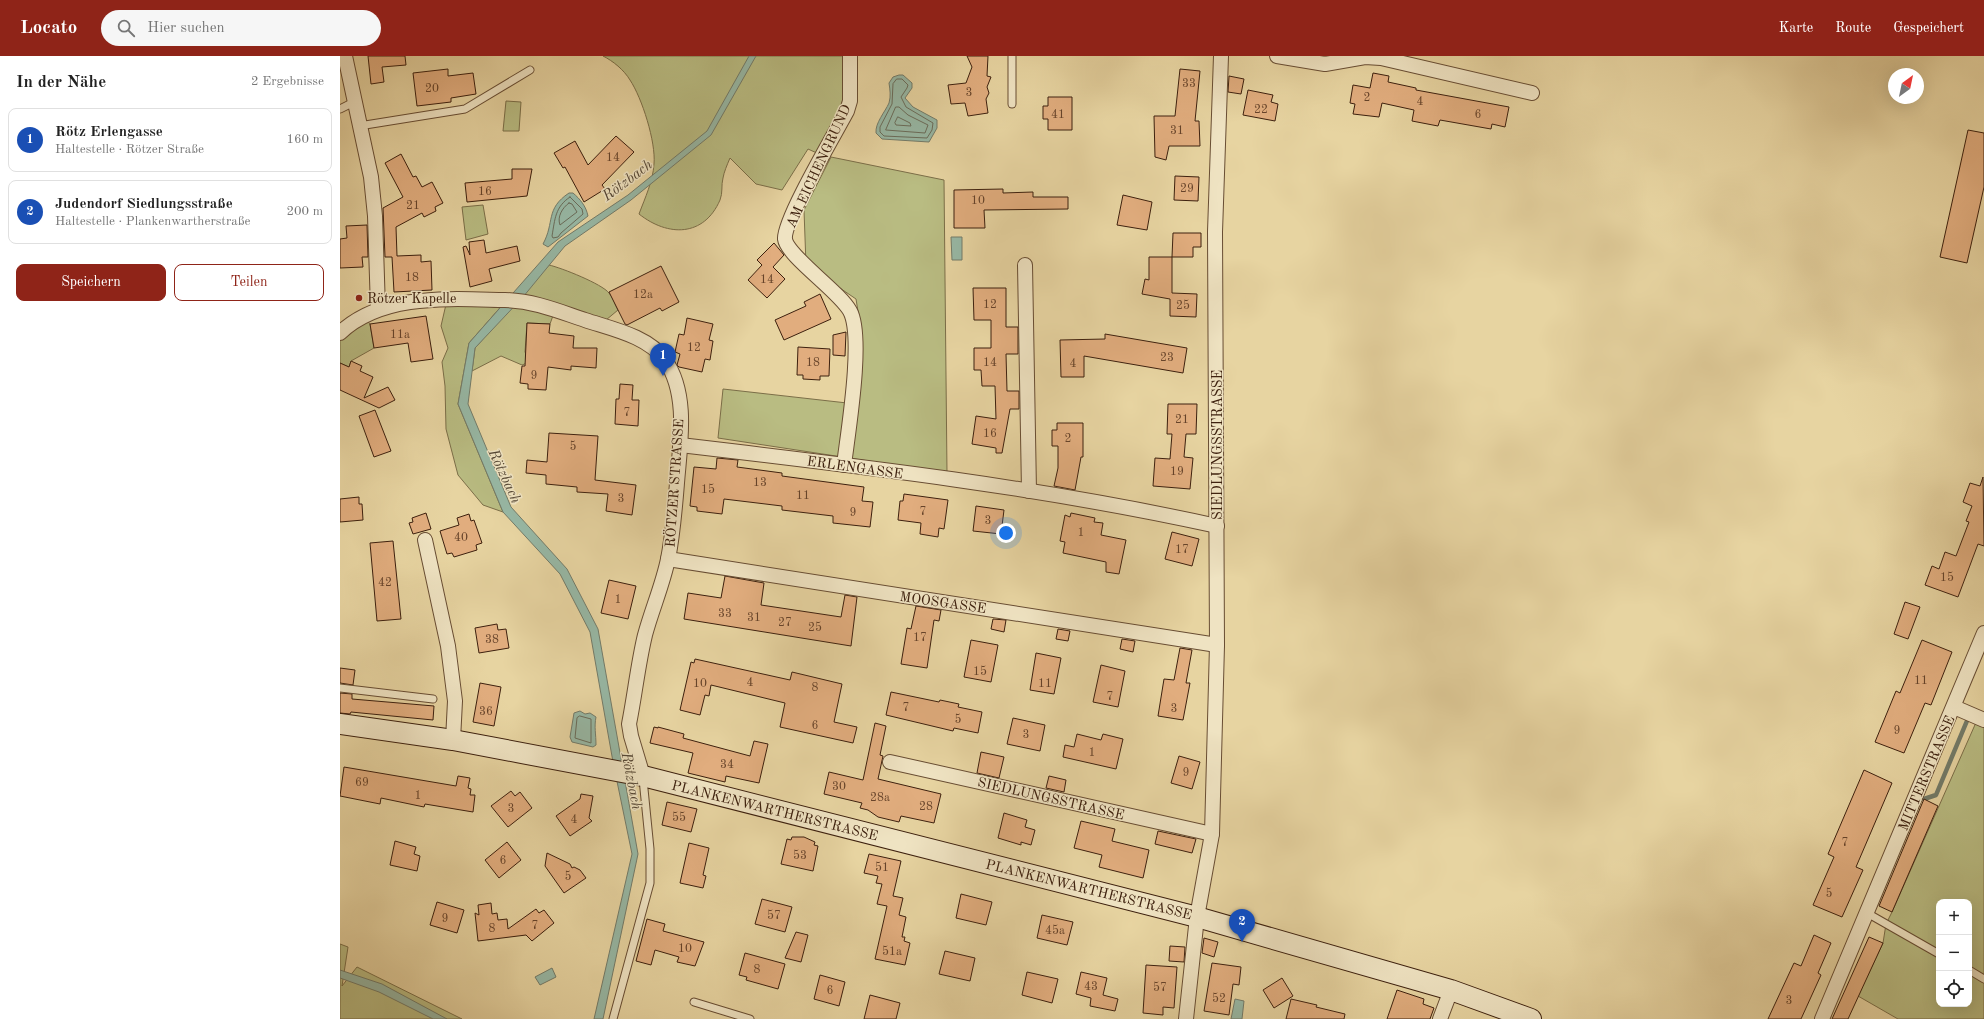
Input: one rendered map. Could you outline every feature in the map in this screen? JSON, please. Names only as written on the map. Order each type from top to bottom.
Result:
[{"type":"main road","name":"PLANKENWARTHERSTRASSE","points":[[340,724],[453,740],[602,767],[636,775],[1197,917],[1451,990],[1531,1019]]},
{"type":"street","points":[[345,56],[371,176],[378,309]]},
{"type":"street","name":"AM EICHENGRUND","points":[[844,465],[856,353],[854,321],[851,312],[841,297],[800,260],[785,240],[798,202],[847,111],[850,101],[850,56]]},
{"type":"street","name":"SIEDLUNGSSTRASSE","points":[[1186,1019],[1197,917],[1212,834],[1217,645],[1215,232],[1221,56]]},
{"type":"street","points":[[1277,56],[1325,64],[1366,57],[1381,58],[1532,93]]},
{"type":"street","points":[[1026,265],[1029,491]]},
{"type":"street","name":"RÖTZER STRASSE","points":[[340,333],[350,324],[378,309],[432,300],[528,301],[628,335],[656,349],[673,374],[679,397],[680,445],[675,512],[668,560],[645,634],[629,724],[636,775]]},
{"type":"street","name":"ERLENGASSE","points":[[680,445],[844,465],[1029,491],[1217,526]]},
{"type":"street","points":[[425,540],[448,646],[454,701],[453,740]]},
{"type":"street","name":"MOOSGASSE","points":[[668,560],[1217,645]]},
{"type":"street","name":"MITTERSTRASSE","points":[[1822,1019],[1984,633]]},
{"type":"street","points":[[1954,707],[1984,720]]},
{"type":"street","name":"SIEDLUNGSSTRASSE","points":[[890,762],[1212,834]]},
{"type":"street","points":[[1440,1019],[1451,990]]},
{"type":"lane","points":[[1012,56],[1012,104]]},
{"type":"lane","points":[[359,126],[465,109],[530,70]]},
{"type":"lane","points":[[340,109],[354,102]]},
{"type":"lane","points":[[340,688],[433,699]]},
{"type":"lane","points":[[613,1019],[650,883],[650,849],[636,775]]},
{"type":"lane","points":[[1867,913],[1936,952]]},
{"type":"lane","points":[[1971,971],[1984,979]]},
{"type":"lane","points":[[694,1002],[750,1019]]},
{"type":"green space","points":[[603,56],[843,56],[843,100],[819,154],[808,149],[782,190],[756,184],[730,158],[723,176],[720,200],[713,212],[705,221],[695,227],[684,230],[662,227],[650,222],[639,214],[652,177],[654,164],[653,144],[647,120],[635,88],[630,80],[618,66]]},
{"type":"green space","points":[[506,101],[521,102],[519,131],[503,131]]},
{"type":"green space","points":[[831,157],[944,180],[947,473],[718,438],[723,389],[856,404],[862,336],[856,299],[806,265],[804,210]]},
{"type":"green space","points":[[483,205],[488,234],[466,240],[462,207]]},
{"type":"green space","points":[[549,265],[563,269],[605,289],[612,297],[618,310],[600,325],[555,310],[550,324],[527,323],[525,352],[529,360],[527,363],[522,365],[501,356],[472,371],[475,348]]},
{"type":"green space","points":[[447,300],[505,302],[469,343],[458,404],[503,512],[483,505],[458,475],[446,429],[445,386],[442,362],[448,348],[441,326]]},
{"type":"green space","points":[[363,316],[370,324],[374,348],[351,361],[349,367],[340,363],[340,333]]},
{"type":"green space","points":[[1978,718],[1984,720],[1984,1019],[1898,1019],[1858,996],[1883,943],[1886,924]]},
{"type":"green space","points":[[340,944],[348,947],[342,986],[357,967],[462,1019],[340,1019]]},
{"type":"water","points":[[749,56],[756,56],[711,135],[631,200],[565,246],[523,297],[475,348],[468,404],[511,507],[567,569],[598,629],[638,854],[603,1019],[594,1019],[632,854],[613,762],[590,632],[560,574],[503,512],[458,404],[469,343],[558,242],[628,195],[707,131]]},
{"type":"water","points":[[903,75],[912,83],[912,88],[905,98],[913,107],[937,120],[937,128],[929,142],[882,139],[876,133],[879,121],[889,103],[889,83],[893,77]]},
{"type":"water","points":[[569,193],[573,193],[580,200],[586,209],[588,216],[548,247],[543,244],[547,236],[553,210],[561,199]]},
{"type":"water","points":[[951,237],[962,237],[962,260],[952,260]]},
{"type":"water","points":[[580,711],[585,714],[590,713],[596,717],[596,745],[593,747],[572,742],[570,737],[574,713]]},
{"type":"water","points":[[552,968],[556,977],[540,985],[535,977]]},
{"type":"water","points":[[340,970],[382,984],[447,1019],[433,1019],[379,992],[340,978]]},
{"type":"water","points":[[1235,999],[1244,1001],[1242,1019],[1231,1019]]},
{"type":"building","points":[[368,56],[405,56],[406,65],[382,67],[384,82],[371,84]]},
{"type":"building","points":[[967,56],[988,56],[987,76],[991,77],[987,87],[989,93],[986,99],[988,113],[968,116],[965,103],[951,104],[948,85],[966,83],[972,67]]},
{"type":"building","points":[[448,69],[448,76],[473,73],[476,94],[451,98],[451,102],[417,106],[413,73]]},
{"type":"building","points":[[1180,69],[1200,71],[1195,121],[1199,121],[1200,146],[1169,146],[1166,160],[1155,157],[1154,116],[1175,116]]},
{"type":"building","points":[[1373,73],[1389,76],[1388,82],[1416,88],[1416,90],[1509,107],[1505,127],[1492,124],[1491,129],[1440,120],[1438,126],[1412,121],[1414,110],[1382,103],[1379,117],[1353,114],[1355,104],[1350,103],[1353,85],[1370,88]]},
{"type":"building","points":[[1229,76],[1244,79],[1241,94],[1228,92]]},
{"type":"building","points":[[1248,90],[1273,95],[1271,102],[1278,104],[1275,121],[1243,115]]},
{"type":"building","points":[[1048,97],[1072,97],[1072,130],[1048,130],[1048,119],[1043,119],[1043,106],[1048,106]]},
{"type":"building","points":[[1968,130],[1984,133],[1984,187],[1967,263],[1940,257]]},
{"type":"building","points":[[616,136],[634,152],[602,185],[605,189],[584,202],[565,167],[563,168],[554,153],[575,141],[588,165]]},
{"type":"building","points":[[401,154],[413,177],[416,176],[422,187],[432,182],[443,203],[435,207],[436,211],[424,217],[422,213],[396,227],[397,256],[421,255],[421,262],[431,261],[432,290],[394,292],[392,257],[385,257],[383,208],[403,197],[385,163]]},
{"type":"building","points":[[512,169],[532,169],[527,196],[467,202],[465,183],[512,179]]},
{"type":"building","points":[[1175,176],[1199,177],[1198,201],[1174,200]]},
{"type":"building","points":[[1003,189],[1003,193],[1033,192],[1033,197],[1068,197],[1068,209],[984,210],[985,228],[954,228],[954,190]]},
{"type":"building","points":[[1123,195],[1152,202],[1147,230],[1117,225]]},
{"type":"building","points":[[367,225],[368,257],[362,257],[363,267],[340,268],[340,239],[347,238],[346,226]]},
{"type":"building","points":[[1173,233],[1201,233],[1201,247],[1193,247],[1193,257],[1172,257]]},
{"type":"building","points":[[484,240],[486,253],[517,246],[520,261],[489,269],[492,281],[470,287],[463,247],[466,246],[470,255],[469,242]]},
{"type":"building","points":[[774,243],[784,255],[773,267],[785,279],[767,298],[748,280],[762,265],[757,260]]},
{"type":"building","points":[[1149,257],[1172,257],[1172,293],[1197,294],[1196,317],[1170,316],[1170,299],[1142,294],[1145,279],[1149,280]]},
{"type":"building","points":[[661,266],[679,302],[662,311],[660,308],[627,325],[625,324],[609,292]]},
{"type":"building","points":[[973,288],[1006,288],[1006,327],[1018,327],[1018,354],[1006,354],[1007,391],[1019,391],[1019,409],[1010,409],[1002,453],[996,453],[996,448],[972,444],[976,416],[996,419],[995,386],[982,386],[981,370],[974,370],[974,348],[991,348],[991,320],[974,320]]},
{"type":"building","points":[[820,294],[831,319],[784,340],[775,320],[806,306],[804,302]]},
{"type":"building","points":[[426,316],[433,359],[411,362],[408,343],[374,348],[370,324]]},
{"type":"building","points":[[687,318],[713,324],[709,340],[713,341],[710,360],[705,359],[702,372],[679,367],[677,365],[680,354],[675,352],[679,334],[684,335]]},
{"type":"building","points":[[527,323],[550,324],[549,333],[574,336],[573,348],[597,348],[596,368],[571,366],[571,370],[548,367],[546,390],[528,389],[528,384],[520,383],[522,366],[525,366]]},
{"type":"building","points":[[846,332],[845,356],[833,355],[833,335]]},
{"type":"building","points":[[1105,334],[1187,348],[1183,373],[1084,356],[1084,377],[1061,377],[1060,340],[1105,339]]},
{"type":"building","points":[[798,347],[830,349],[829,376],[820,376],[820,380],[803,379],[803,375],[797,375]]},
{"type":"building","points":[[351,361],[362,366],[360,371],[373,377],[364,398],[388,387],[395,400],[379,408],[340,390],[340,363],[349,367]]},
{"type":"building","points":[[620,384],[633,385],[632,400],[639,400],[638,426],[615,424],[616,399],[619,399]]},
{"type":"building","points":[[1168,404],[1197,404],[1196,434],[1186,434],[1184,457],[1193,458],[1190,489],[1153,486],[1155,458],[1170,459],[1172,434],[1167,434]]},
{"type":"building","points":[[375,410],[391,451],[374,457],[359,416]]},
{"type":"building","points":[[1057,423],[1083,423],[1083,457],[1081,457],[1075,490],[1054,486],[1058,468],[1058,446],[1052,446],[1052,430],[1057,430]]},
{"type":"building","points":[[549,433],[598,436],[595,480],[636,485],[632,515],[606,511],[608,494],[577,492],[577,487],[546,484],[546,475],[526,473],[527,460],[547,462]]},
{"type":"building","points":[[717,458],[738,460],[737,467],[782,473],[782,476],[864,487],[862,501],[873,502],[870,527],[833,523],[833,516],[782,510],[782,506],[724,499],[722,514],[697,511],[697,507],[690,506],[694,467],[716,469]]},
{"type":"building","points":[[1983,477],[1984,546],[1978,544],[1958,597],[1925,585],[1932,566],[1939,569],[1945,552],[1956,556],[1969,522],[1966,521],[1972,506],[1963,502],[1970,483],[1980,486]]},
{"type":"building","points":[[904,494],[948,500],[944,529],[939,528],[938,537],[920,534],[921,523],[898,520],[900,501],[903,501]]},
{"type":"building","points":[[359,497],[359,504],[362,504],[363,520],[340,522],[340,499]]},
{"type":"building","points":[[976,506],[1004,510],[1001,534],[973,531]]},
{"type":"building","points":[[426,513],[431,529],[413,534],[409,523],[413,522],[412,518]]},
{"type":"building","points":[[1071,513],[1095,518],[1094,522],[1103,523],[1101,535],[1126,540],[1119,574],[1106,572],[1106,562],[1063,553],[1065,542],[1060,541],[1065,515],[1070,517]]},
{"type":"building","points":[[469,514],[471,521],[474,520],[482,543],[476,545],[477,550],[454,557],[452,553],[447,554],[440,531],[459,525],[457,518]]},
{"type":"building","points":[[1172,532],[1199,539],[1192,566],[1165,559]]},
{"type":"building","points":[[393,541],[401,619],[377,621],[370,543]]},
{"type":"building","points":[[725,576],[764,583],[761,605],[841,617],[845,595],[857,597],[851,646],[684,619],[688,593],[721,598]]},
{"type":"building","points":[[609,580],[636,586],[628,619],[601,613]]},
{"type":"building","points":[[1905,602],[1920,607],[1908,639],[1894,634]]},
{"type":"building","points":[[916,606],[941,610],[939,621],[934,620],[927,668],[901,664],[907,628],[911,629]]},
{"type":"building","points":[[993,619],[1006,620],[1004,632],[991,629]]},
{"type":"building","points":[[497,624],[498,630],[506,629],[509,648],[479,653],[475,628]]},
{"type":"building","points":[[1058,629],[1070,631],[1068,641],[1056,639]]},
{"type":"building","points":[[1122,639],[1135,641],[1133,652],[1120,649]]},
{"type":"building","points":[[971,640],[998,645],[991,682],[964,677]]},
{"type":"building","points":[[1922,640],[1952,652],[1931,705],[1925,703],[1904,753],[1875,742],[1896,691],[1900,693]]},
{"type":"building","points":[[1180,648],[1192,650],[1186,683],[1190,683],[1183,720],[1158,716],[1164,679],[1174,680]]},
{"type":"building","points":[[1036,653],[1061,658],[1054,694],[1030,690]]},
{"type":"building","points":[[695,659],[790,680],[792,672],[842,684],[834,722],[857,727],[853,743],[780,727],[785,703],[711,685],[709,696],[705,695],[700,715],[680,710],[691,662],[694,663]]},
{"type":"building","points":[[1101,665],[1125,671],[1118,707],[1093,702]]},
{"type":"building","points":[[340,668],[355,670],[353,685],[340,683]]},
{"type":"building","points":[[480,683],[501,687],[494,726],[473,722]]},
{"type":"building","points":[[891,692],[939,702],[940,700],[959,704],[958,707],[982,712],[978,733],[954,728],[953,731],[886,715]]},
{"type":"building","points":[[340,693],[352,694],[352,699],[434,706],[433,720],[351,712],[350,714],[340,713]]},
{"type":"building","points":[[1013,718],[1045,725],[1040,751],[1007,744]]},
{"type":"building","points":[[875,723],[886,726],[880,755],[883,756],[878,779],[941,794],[934,823],[901,816],[899,822],[878,817],[868,810],[860,808],[862,803],[824,794],[829,772],[863,780]]},
{"type":"building","points":[[654,727],[684,734],[683,738],[750,756],[754,741],[768,744],[759,783],[726,776],[725,782],[688,773],[693,753],[650,743]]},
{"type":"building","points":[[1077,734],[1101,740],[1103,734],[1123,739],[1116,769],[1063,757],[1065,745],[1074,747]]},
{"type":"building","points":[[981,752],[1004,757],[999,778],[977,773]]},
{"type":"building","points":[[1179,756],[1200,762],[1192,789],[1171,783]]},
{"type":"building","points":[[344,767],[456,786],[458,776],[470,778],[468,788],[471,789],[470,795],[475,795],[473,812],[425,804],[424,807],[381,798],[380,804],[340,796]]},
{"type":"building","points":[[1864,770],[1892,783],[1856,867],[1863,870],[1842,917],[1813,905],[1834,857],[1828,854]]},
{"type":"building","points":[[1049,776],[1066,780],[1064,792],[1046,788]]},
{"type":"building","points":[[511,791],[515,796],[520,792],[532,808],[508,827],[491,806]]},
{"type":"building","points":[[581,794],[593,796],[589,818],[592,821],[570,836],[556,816],[580,799]]},
{"type":"building","points":[[1924,799],[1938,806],[1892,912],[1879,906]]},
{"type":"building","points":[[667,802],[697,809],[691,832],[662,825]]},
{"type":"building","points":[[1004,813],[1027,820],[1025,827],[1035,830],[1031,845],[1021,842],[1021,845],[998,838]]},
{"type":"building","points":[[1081,821],[1115,829],[1112,841],[1149,850],[1143,878],[1099,867],[1102,855],[1074,848]]},
{"type":"building","points":[[1158,831],[1196,839],[1192,853],[1155,844]]},
{"type":"building","points":[[792,837],[804,837],[815,842],[814,845],[818,846],[813,871],[781,864],[787,839],[791,840]]},
{"type":"building","points":[[395,841],[416,847],[414,854],[420,856],[417,871],[390,865]]},
{"type":"building","points":[[507,842],[521,860],[499,878],[485,860]]},
{"type":"building","points":[[689,843],[709,848],[703,875],[706,876],[703,888],[680,883]]},
{"type":"building","points":[[547,853],[570,864],[572,868],[574,867],[580,870],[586,878],[564,893],[545,866]]},
{"type":"building","points":[[869,854],[901,861],[893,896],[903,898],[899,915],[906,917],[902,937],[905,937],[904,941],[910,943],[905,965],[875,959],[887,906],[877,904],[882,884],[876,883],[878,876],[864,873]]},
{"type":"building","points":[[961,894],[992,902],[986,925],[956,918]]},
{"type":"building","points":[[762,899],[792,907],[785,932],[755,924]]},
{"type":"building","points":[[437,902],[464,910],[457,933],[430,925]]},
{"type":"building","points":[[491,903],[492,914],[497,913],[498,920],[507,919],[508,929],[536,909],[539,913],[544,910],[554,923],[532,941],[526,935],[478,941],[475,913],[479,915],[478,905]]},
{"type":"building","points":[[1042,915],[1073,922],[1067,945],[1037,938]]},
{"type":"building","points":[[647,919],[665,924],[663,931],[704,942],[695,966],[677,962],[679,957],[655,950],[651,965],[636,961]]},
{"type":"building","points":[[796,932],[808,935],[801,962],[785,958]]},
{"type":"building","points":[[1814,935],[1831,943],[1818,973],[1821,975],[1801,1019],[1768,1019],[1794,963],[1801,966]]},
{"type":"building","points":[[1869,937],[1883,943],[1848,1019],[1832,1019]]},
{"type":"building","points":[[1204,938],[1218,942],[1214,957],[1202,953]]},
{"type":"building","points":[[1170,946],[1185,947],[1184,962],[1169,961]]},
{"type":"building","points":[[945,951],[975,958],[970,981],[939,974]]},
{"type":"building","points":[[745,953],[785,964],[778,989],[746,980],[747,977],[739,975]]},
{"type":"building","points":[[1212,963],[1241,967],[1239,985],[1233,984],[1229,1015],[1204,1011]]},
{"type":"building","points":[[1146,965],[1177,967],[1174,1008],[1163,1007],[1163,1015],[1143,1013]]},
{"type":"building","points":[[1027,972],[1058,979],[1052,1003],[1022,995]]},
{"type":"building","points":[[1081,972],[1107,978],[1103,995],[1118,999],[1115,1011],[1090,1006],[1091,998],[1076,994]]},
{"type":"building","points":[[820,975],[845,982],[839,1006],[814,999]]},
{"type":"building","points":[[1282,978],[1293,996],[1274,1008],[1263,990]]},
{"type":"building","points":[[1397,990],[1424,999],[1423,1004],[1434,1008],[1430,1019],[1387,1019]]},
{"type":"building","points":[[870,995],[900,1003],[896,1019],[864,1019]]},
{"type":"building","points":[[1291,999],[1345,1014],[1344,1019],[1286,1019]]},
{"type":"waterway","points":[[1924,799],[1936,795],[1969,716]]},
{"type":"place","name":"Rötzer Kapelle","points":[[359,298]]},
{"type":"place","name":"Rötz Erlengasse","points":[[663,376]]},
{"type":"place","name":"Judendorf Siedlungsstraße","points":[[1242,942]]},
{"type":"water label","name":"Rötzbach","points":[[627,180]]},
{"type":"water label","name":"Rötzbach","points":[[505,476]]},
{"type":"water label","name":"Rötzbach","points":[[632,781]]}]
